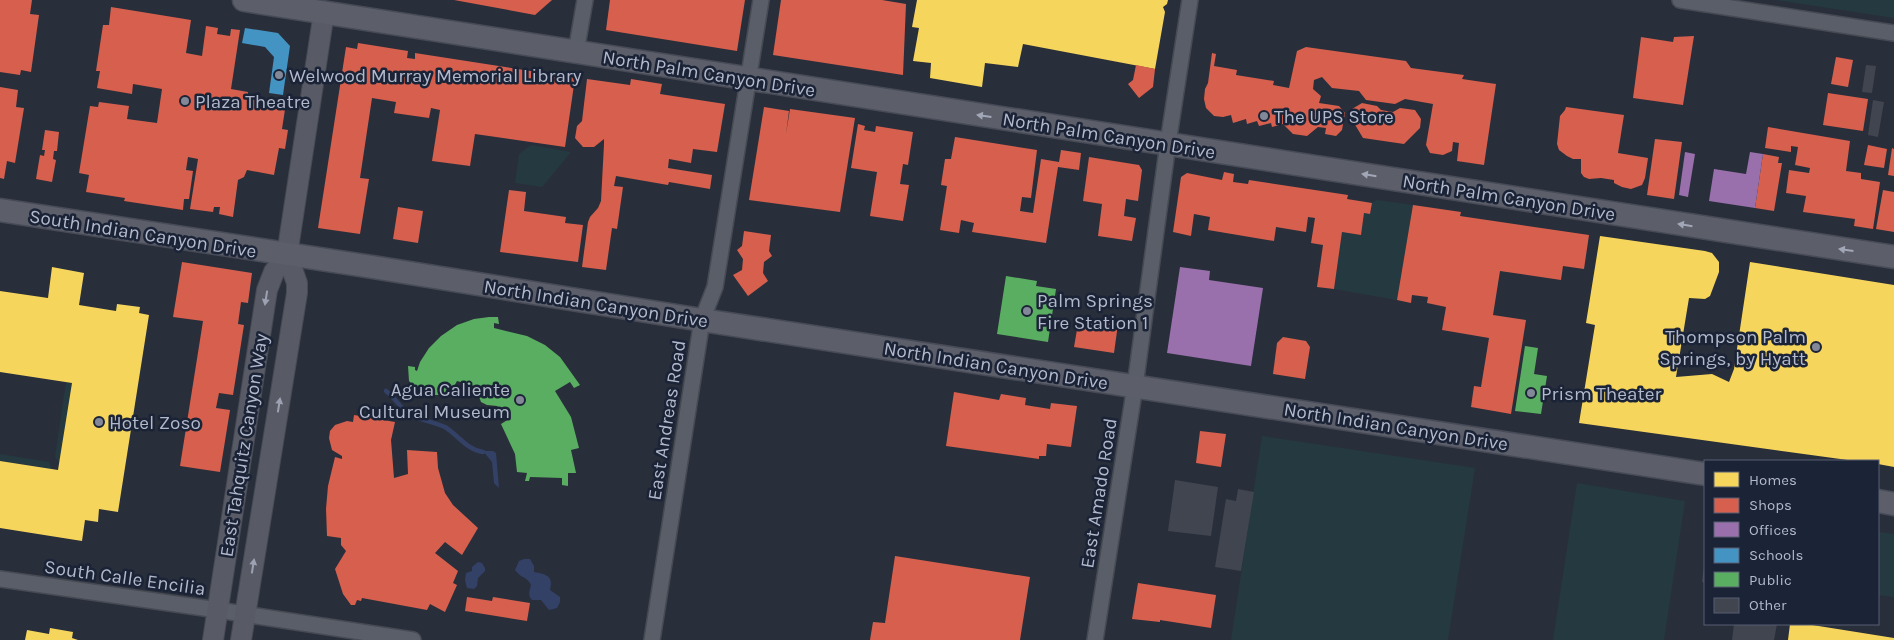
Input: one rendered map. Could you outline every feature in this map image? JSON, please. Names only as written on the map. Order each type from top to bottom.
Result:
[{"type":"main road","name":"North Palm Canyon Drive","points":[[244,0],[325,6],[576,52],[1894,257]]},
{"type":"main road","name":"East Tahquitz Canyon Way","points":[[241,640],[297,293],[297,283],[287,255],[325,6]]},
{"type":"main road","name":"South Indian Canyon Drive","points":[[0,210],[287,255]]},
{"type":"main road","name":"East Tahquitz Canyon Way","points":[[213,640],[267,290],[274,272],[287,255]]},
{"type":"main road","name":"North Indian Canyon Drive","points":[[287,255],[1704,474]]},
{"type":"main road","points":[[1879,501],[1894,504]]},
{"type":"street","points":[[576,52],[585,0]]},
{"type":"street","name":"East Andreas Road","points":[[652,640],[702,320],[715,287],[761,0]]},
{"type":"street","name":"East Amado Road","points":[[1095,640],[1135,386],[1190,0]]},
{"type":"street","points":[[1680,0],[1894,33]]},
{"type":"street","name":"South Calle Encilia","points":[[0,579],[413,640]]},
{"type":"shaded area","points":[[1777,0],[1894,0],[1894,18]]},
{"type":"shaded area","points":[[531,145],[571,152],[542,187],[515,183],[519,154]]},
{"type":"shaded area","points":[[1377,200],[1413,205],[1397,300],[1334,289],[1342,232],[1361,235],[1364,213],[1370,214],[1372,203]]},
{"type":"shaded area","points":[[66,382],[72,383],[60,463],[55,457]]},
{"type":"shaded area","points":[[1262,436],[1475,468],[1448,640],[1231,640]]},
{"type":"shaded area","points":[[0,454],[49,462],[52,469],[0,461]]},
{"type":"shaded area","points":[[1577,483],[1685,501],[1664,640],[1553,640]]},
{"type":"shaded area","points":[[1879,532],[1894,534],[1894,597],[1879,595]]},
{"type":"water","points":[[483,451],[493,451],[496,453],[499,488],[494,483],[492,462]]},
{"type":"water","points":[[530,559],[534,566],[534,572],[548,576],[551,582],[550,590],[560,597],[557,608],[549,610],[541,600],[532,600],[530,598],[530,582],[515,570],[519,561]]},
{"type":"water","points":[[478,562],[482,563],[485,571],[478,578],[477,586],[474,589],[467,588],[466,573],[472,571],[472,567]]},
{"type":"building: Homes","points":[[917,0],[1168,0],[1167,4],[1163,7],[1165,12],[1155,69],[1023,44],[1018,67],[985,63],[982,87],[930,78],[931,63],[913,61],[919,28],[912,27]]},
{"type":"building: Homes","name":"Thompson Palm Springs, by Hyatt","points":[[1600,236],[1705,251],[1712,253],[1719,262],[1719,272],[1710,296],[1705,299],[1689,298],[1676,377],[1712,374],[1729,382],[1734,369],[1750,262],[1894,285],[1894,467],[1879,464],[1879,460],[1848,460],[1579,423],[1595,325],[1586,323]]},
{"type":"building: Homes","name":"Hotel Zoso","points":[[52,267],[84,273],[79,305],[116,311],[117,304],[140,307],[139,313],[149,315],[118,512],[99,509],[98,522],[85,520],[82,541],[0,528],[0,461],[58,470],[72,383],[0,372],[0,291],[48,298]]},
{"type":"building: Homes","points":[[1790,625],[1812,625],[1894,638],[1894,640],[1788,640]]},
{"type":"building: Homes","points":[[50,628],[73,632],[72,638],[78,640],[25,640],[27,630],[49,634]]},
{"type":"building: Shops","points":[[0,0],[32,0],[30,14],[39,15],[31,72],[21,70],[20,75],[0,72]]},
{"type":"building: Shops","points":[[454,0],[552,0],[535,15]]},
{"type":"building: Shops","points":[[610,0],[745,0],[737,51],[606,30]]},
{"type":"building: Shops","points":[[781,0],[882,0],[906,4],[903,75],[773,55]]},
{"type":"building: Shops","points":[[111,7],[191,20],[186,53],[202,56],[206,26],[218,28],[217,34],[230,36],[231,29],[240,30],[231,89],[248,92],[248,96],[286,103],[282,129],[288,130],[285,149],[279,148],[274,175],[247,170],[244,177],[238,180],[233,217],[219,214],[220,207],[214,207],[213,212],[190,209],[198,159],[188,157],[186,170],[193,171],[189,199],[184,199],[183,210],[124,201],[125,198],[86,192],[89,175],[79,173],[90,106],[98,107],[99,102],[129,106],[127,119],[157,123],[162,89],[133,84],[132,94],[97,88],[100,71],[96,71],[103,25],[109,25]]},
{"type":"building: Shops","points":[[1694,36],[1683,105],[1633,98],[1641,37],[1673,42],[1674,37]]},
{"type":"building: Shops","points":[[358,43],[408,51],[407,58],[415,59],[415,53],[575,78],[565,147],[475,134],[470,166],[432,161],[440,110],[431,108],[429,118],[394,113],[396,102],[372,98],[360,178],[369,179],[360,234],[318,228],[346,47],[357,49]]},
{"type":"building: Shops","points":[[1306,47],[1406,61],[1411,68],[1464,75],[1462,79],[1496,84],[1484,165],[1457,161],[1459,143],[1453,142],[1452,151],[1443,155],[1430,153],[1426,145],[1433,104],[1405,99],[1395,104],[1366,100],[1359,91],[1332,88],[1322,77],[1314,80],[1313,89],[1321,96],[1319,103],[1339,106],[1345,113],[1342,130],[1336,136],[1325,134],[1326,128],[1318,127],[1307,136],[1293,134],[1283,124],[1272,127],[1271,123],[1259,126],[1257,121],[1247,124],[1246,119],[1233,123],[1231,115],[1223,117],[1214,116],[1206,108],[1204,99],[1205,89],[1208,83],[1212,53],[1216,54],[1214,66],[1237,70],[1236,75],[1274,81],[1273,85],[1289,88],[1297,51]]},
{"type":"building: Shops","points":[[1836,57],[1853,60],[1848,87],[1831,84]]},
{"type":"building: Shops","points":[[1136,65],[1155,69],[1153,87],[1139,98],[1128,84],[1133,80]]},
{"type":"building: Shops","points":[[587,79],[630,85],[631,79],[662,84],[660,94],[725,104],[717,152],[693,149],[691,163],[669,159],[668,168],[712,175],[710,189],[669,182],[668,185],[616,176],[614,186],[623,187],[617,229],[612,228],[606,270],[582,267],[588,222],[601,201],[604,144],[604,139],[594,147],[583,147],[575,138],[577,126],[582,121]]},
{"type":"building: Shops","points":[[0,87],[18,90],[16,107],[24,108],[15,163],[7,161],[4,179],[0,178]]},
{"type":"building: Shops","points":[[1828,93],[1868,99],[1863,131],[1823,125]]},
{"type":"building: Shops","points":[[1362,103],[1393,112],[1400,108],[1415,110],[1421,119],[1420,128],[1404,144],[1363,138],[1351,118],[1352,109]]},
{"type":"building: Shops","points":[[764,107],[789,111],[786,134],[790,109],[855,118],[840,212],[749,200]]},
{"type":"building: Shops","points":[[1566,107],[1624,115],[1618,153],[1648,158],[1642,185],[1631,189],[1614,183],[1614,180],[1584,177],[1581,173],[1581,159],[1573,159],[1567,156],[1559,150],[1557,144],[1560,116]]},
{"type":"building: Shops","points":[[858,124],[865,126],[864,130],[875,132],[876,126],[913,132],[908,165],[903,164],[900,184],[909,185],[903,221],[870,216],[877,172],[851,168]]},
{"type":"building: Shops","points":[[1768,127],[1850,141],[1846,171],[1861,173],[1861,179],[1880,182],[1873,229],[1854,226],[1855,219],[1803,212],[1806,196],[1786,193],[1789,170],[1809,173],[1810,168],[1795,165],[1798,147],[1791,146],[1791,152],[1765,148]]},
{"type":"building: Shops","points":[[45,130],[59,132],[57,151],[54,151],[53,159],[56,160],[52,182],[36,179],[40,155],[44,156],[45,150],[42,150]]},
{"type":"building: Shops","points":[[955,137],[1037,150],[1031,198],[1022,197],[1020,211],[1033,213],[1041,159],[1059,162],[1061,150],[1081,153],[1079,170],[1058,167],[1046,243],[972,232],[974,223],[961,220],[959,233],[940,230],[947,186],[941,185],[945,159],[951,159]]},
{"type":"building: Shops","points":[[1655,139],[1682,142],[1674,199],[1647,195]]},
{"type":"building: Shops","points":[[1868,145],[1887,149],[1884,168],[1864,165]]},
{"type":"building: Shops","points":[[1892,148],[1894,149],[1894,176],[1888,175]]},
{"type":"building: Shops","points":[[1763,154],[1779,157],[1778,163],[1782,163],[1774,211],[1755,208]]},
{"type":"building: Shops","points":[[1089,157],[1139,165],[1142,170],[1138,201],[1126,199],[1124,216],[1136,218],[1132,241],[1098,236],[1102,204],[1083,201]]},
{"type":"building: Shops","points":[[1224,172],[1234,174],[1233,182],[1248,184],[1249,180],[1348,195],[1347,199],[1372,203],[1370,214],[1364,213],[1361,235],[1342,232],[1334,289],[1317,287],[1323,245],[1311,243],[1315,218],[1308,217],[1306,232],[1276,227],[1274,241],[1208,230],[1210,217],[1194,214],[1191,236],[1173,232],[1181,177],[1187,173],[1222,180]]},
{"type":"building: Shops","points":[[509,190],[526,192],[524,211],[566,217],[565,223],[583,225],[578,262],[500,252]]},
{"type":"building: Shops","points":[[1883,190],[1894,192],[1894,232],[1876,229]]},
{"type":"building: Shops","points":[[1413,205],[1461,212],[1460,216],[1589,235],[1584,269],[1563,266],[1561,280],[1500,271],[1493,315],[1526,320],[1511,414],[1471,407],[1474,386],[1481,387],[1489,338],[1442,330],[1446,307],[1427,303],[1428,297],[1412,295],[1411,303],[1397,300]]},
{"type":"building: Shops","points":[[398,207],[423,211],[418,243],[393,239]]},
{"type":"building: Shops","points":[[744,231],[771,235],[769,251],[772,256],[764,262],[763,273],[768,281],[748,296],[733,275],[742,270],[743,259],[737,250],[742,246]]},
{"type":"building: Shops","points":[[182,262],[252,273],[248,303],[241,302],[238,324],[244,325],[233,395],[219,393],[216,408],[230,410],[220,472],[180,466],[203,321],[173,317]]},
{"type":"building: Shops","points":[[1079,318],[1118,324],[1114,353],[1074,347]]},
{"type":"building: Shops","points":[[1283,337],[1306,341],[1310,347],[1305,379],[1273,374],[1277,343]]},
{"type":"building: Shops","points":[[954,392],[999,400],[1001,394],[1026,398],[1025,405],[1050,409],[1051,403],[1077,406],[1071,447],[1047,444],[1046,456],[1039,456],[1039,459],[946,446]]},
{"type":"building: Shops","points":[[354,415],[395,422],[391,440],[394,478],[408,474],[407,450],[437,452],[438,468],[445,493],[453,505],[478,528],[462,555],[445,542],[435,553],[458,571],[453,583],[457,585],[445,612],[430,604],[427,610],[362,598],[361,601],[357,600],[355,605],[351,605],[343,594],[335,569],[346,551],[341,545],[341,538],[327,536],[326,509],[328,486],[335,457],[342,459],[342,456],[332,450],[329,438],[330,431],[335,425],[347,421],[353,422]]},
{"type":"building: Shops","points":[[1200,431],[1226,434],[1221,467],[1196,463]]},
{"type":"building: Shops","points":[[895,556],[1030,577],[1020,640],[870,640],[873,622],[885,623]]},
{"type":"building: Shops","points":[[1138,583],[1216,595],[1211,628],[1160,620],[1160,622],[1132,619]]},
{"type":"building: Shops","points":[[467,597],[492,601],[493,597],[530,603],[527,621],[465,611]]},
{"type":"building: Offices","points":[[1685,152],[1695,154],[1688,197],[1679,195]]},
{"type":"building: Offices","points":[[1750,152],[1763,154],[1755,208],[1709,201],[1714,169],[1746,174]]},
{"type":"building: Offices","points":[[1180,267],[1210,271],[1209,280],[1263,288],[1251,366],[1167,353]]},
{"type":"building: Schools","name":"Welwood Murray Memorial Library","points":[[245,28],[278,33],[290,46],[283,95],[269,93],[274,57],[265,47],[242,43]]},
{"type":"building: Public","name":"Palm Springs Fire Station 1","points":[[1006,276],[1037,281],[1036,286],[1056,289],[1048,342],[997,334]]},
{"type":"building: Public","name":"Agua Caliente Cultural Museum","points":[[498,317],[499,324],[494,323],[494,328],[527,336],[545,345],[560,357],[580,385],[574,388],[570,382],[555,391],[571,417],[579,448],[571,450],[576,473],[568,473],[568,486],[562,485],[562,478],[530,477],[529,481],[525,481],[527,473],[517,472],[515,454],[501,424],[509,419],[497,406],[481,402],[475,386],[457,381],[451,392],[444,395],[427,395],[419,391],[409,381],[408,366],[415,367],[417,371],[420,362],[429,348],[441,336],[457,325],[474,319]]},
{"type":"building: Public","name":"Prism Theater","points":[[1525,346],[1538,348],[1534,374],[1547,376],[1541,414],[1515,411]]},
{"type":"building: Other","points":[[1866,65],[1876,66],[1872,93],[1862,92]]},
{"type":"building: Other","points":[[1873,100],[1884,102],[1878,137],[1868,135]]},
{"type":"building: Other","points":[[1175,480],[1218,487],[1211,536],[1168,531]]},
{"type":"building: Other","points":[[1238,489],[1254,492],[1241,571],[1215,567],[1226,499],[1236,501]]},
{"type":"building: Other","points":[[1704,566],[1704,583],[1702,582]]},
{"type":"building: Other","points":[[1734,625],[1777,625],[1774,640],[1732,640]]},
{"type":"waterway","points":[[386,391],[408,414],[445,427],[467,445],[483,452]]},
{"type":"place","name":"Welwood Murray Memorial Library","points":[[279,75]]},
{"type":"place","name":"Plaza Theatre","points":[[185,101]]},
{"type":"place","name":"The UPS Store","points":[[1264,116]]},
{"type":"place","name":"Palm Springs Fire Station 1","points":[[1027,311]]},
{"type":"place","name":"Thompson Palm Springs, by Hyatt","points":[[1816,347]]},
{"type":"place","name":"Prism Theater","points":[[1531,393]]},
{"type":"place","name":"Agua Caliente Cultural Museum","points":[[520,400]]},
{"type":"place","name":"Hotel Zoso","points":[[99,422]]}]
